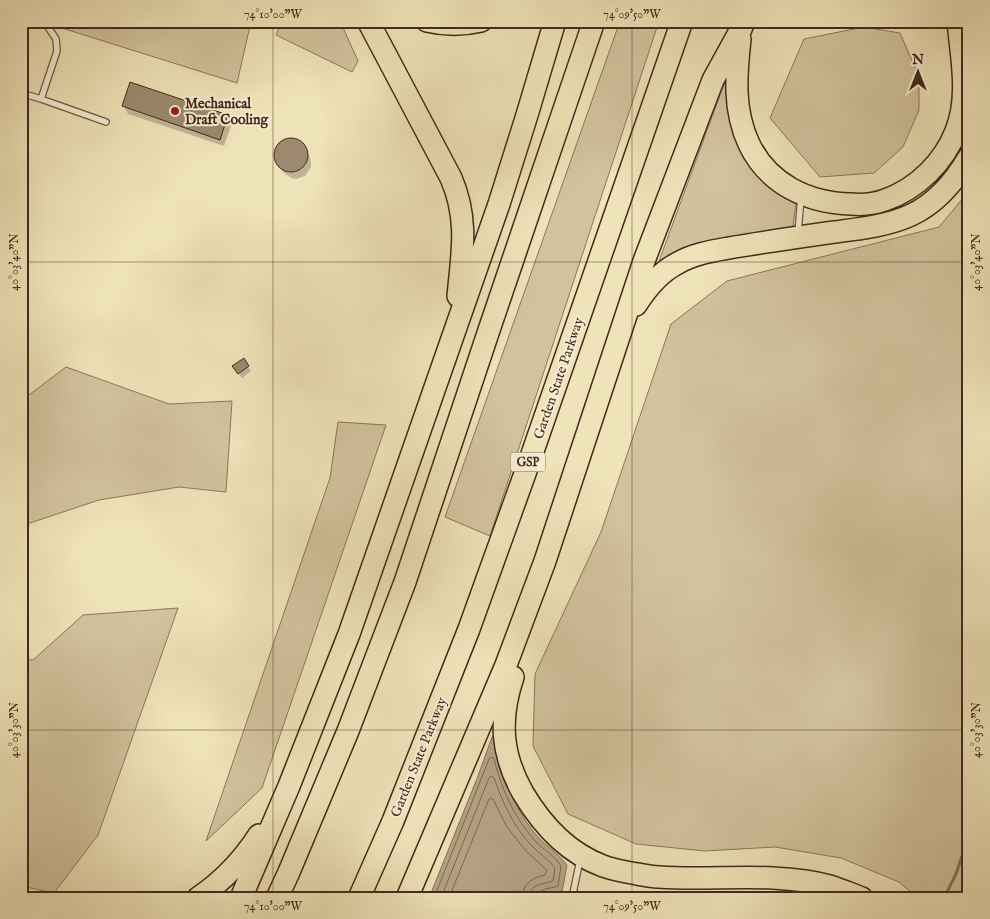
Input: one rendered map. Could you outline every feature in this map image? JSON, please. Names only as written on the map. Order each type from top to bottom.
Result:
[{"type":"highway","points":[[368,21],[456,189],[462,220],[463,244],[454,334]]},
{"type":"highway","points":[[427,21],[440,24],[460,24],[481,21]]},
{"type":"highway","points":[[241,898],[289,786],[349,634],[499,204],[555,21]]},
{"type":"highway","points":[[277,898],[348,731],[405,582],[594,21]]},
{"type":"highway","name":"Garden State Parkway","points":[[359,898],[393,821],[469,629],[532,454],[682,21]]},
{"type":"highway","points":[[742,25],[736,72],[737,100],[744,133],[753,152],[766,169],[782,184],[802,195],[838,204],[870,203],[884,200],[907,189],[935,167],[950,145],[957,130],[961,114],[964,82],[958,21]]},
{"type":"highway","points":[[407,898],[506,665],[545,560],[644,262],[713,80],[742,25]]},
{"type":"highway","points":[[624,325],[642,295],[660,276],[678,263],[698,255],[716,251],[876,226],[911,215],[928,205],[942,193],[958,176],[969,157]]},
{"type":"highway","points":[[545,560],[506,701],[504,740],[516,780],[529,804],[546,826],[580,855],[603,866],[628,872],[658,877],[799,880],[830,886],[862,898]]},
{"type":"highway","points":[[198,898],[215,886],[232,870],[255,841],[289,786]]},
{"type":"lane","points":[[41,99],[57,51],[56,39],[44,21]]},
{"type":"lane","points":[[21,93],[106,122]]},
{"type":"lane","points":[[798,237],[802,195]]},
{"type":"lane","points":[[572,898],[580,855]]},
{"type":"shaded area","points":[[51,21],[236,21],[250,26],[237,83],[46,23]]},
{"type":"shaded area","points":[[282,21],[340,21],[358,61],[352,72],[276,35]]},
{"type":"shaded area","points":[[620,21],[659,21],[490,536],[445,517]]},
{"type":"shaded area","points":[[864,27],[900,33],[919,76],[919,110],[903,147],[874,173],[820,177],[770,118],[804,39]]},
{"type":"shaded area","points":[[727,76],[730,99],[796,202],[793,226],[791,230],[658,264]]},
{"type":"shaded area","points":[[969,191],[969,898],[918,898],[899,882],[841,858],[775,847],[705,851],[636,844],[568,814],[533,746],[535,674],[601,532],[671,324],[727,281],[939,227]]},
{"type":"shaded area","points":[[66,367],[169,404],[232,401],[226,492],[179,487],[99,500],[21,526],[21,401]]},
{"type":"shaded area","points":[[338,422],[386,425],[262,788],[206,841],[330,478]]},
{"type":"shaded area","points":[[178,608],[98,835],[54,893],[21,886],[21,659],[33,660],[83,615]]},
{"type":"water","points":[[496,732],[500,763],[515,803],[532,830],[567,865],[562,891],[529,898],[429,898],[492,737]]},
{"type":"building","name":"Mechanical Draft Cooling","points":[[130,82],[228,115],[220,140],[122,106]]},
{"type":"building","points":[[291,138],[303,143],[308,155],[303,167],[291,172],[279,167],[274,155],[279,143]]},
{"type":"building","points":[[244,358],[249,366],[238,374],[232,366]]},
{"type":"waterway","points":[[944,898],[956,874],[964,850],[969,844]]},
{"type":"place","name":"Mechanical Draft Cooling","points":[[175,111]]}]
